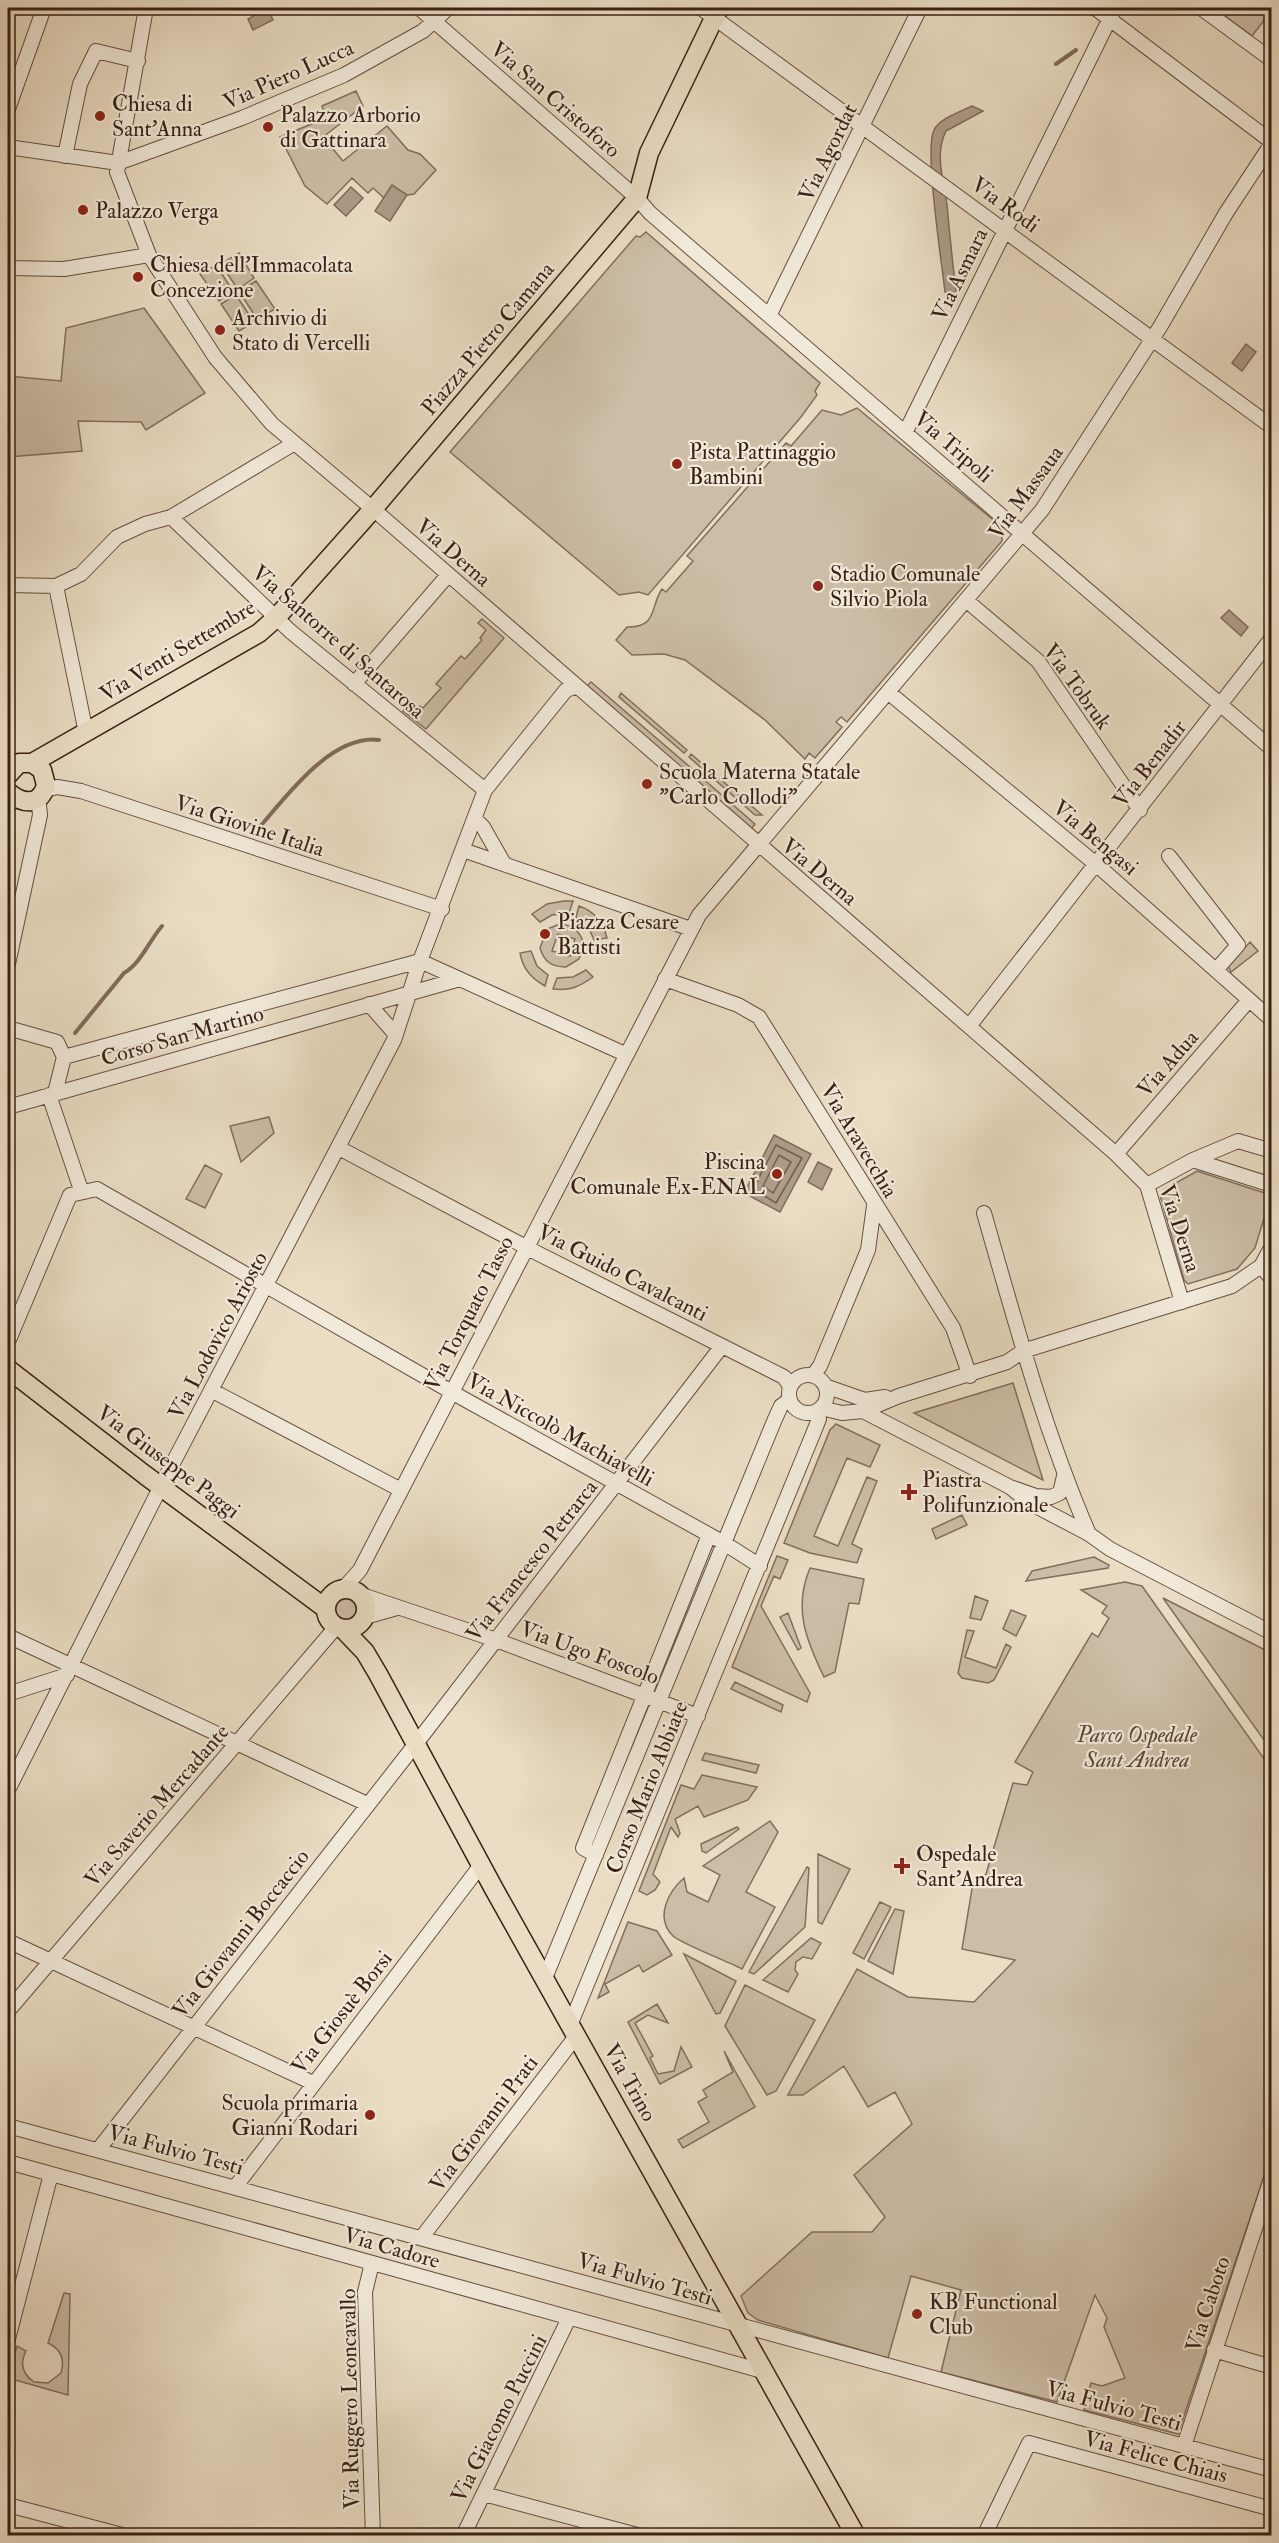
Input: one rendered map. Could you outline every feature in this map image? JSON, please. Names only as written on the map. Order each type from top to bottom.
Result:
[{"type":"main road","points":[[637,198],[649,153],[711,11]]},
{"type":"main road","name":"Piazza Pietro Camana","points":[[373,509],[637,198]]},
{"type":"main road","name":"Via Venti Settembre","points":[[37,766],[78,737],[259,633],[276,618],[373,509]]},
{"type":"main road","points":[[18,763],[37,766],[46,779],[40,795],[23,802],[8,781],[18,763]]},
{"type":"main road","name":"Via Giuseppe Paggi","points":[[8,1369],[302,1592],[345,1595]]},
{"type":"main road","name":"Via Trino","points":[[365,1652],[363,1619],[367,1610],[345,1595],[328,1619],[365,1652],[417,1743],[481,1865],[856,2535]]},
{"type":"main road","points":[[340,1628],[350,1629],[363,1619]]},
{"type":"street","points":[[8,109],[44,8]]},
{"type":"street","points":[[8,147],[118,163],[146,8]]},
{"type":"street","name":"Via San Cristoforo","points":[[419,8],[637,198]]},
{"type":"street","name":"Via Piero Lucca","points":[[118,163],[242,118],[344,75],[388,52],[435,22],[448,8]]},
{"type":"street","name":"Via Agordat","points":[[770,314],[920,8]]},
{"type":"street","points":[[1095,8],[1112,13],[1272,142]]},
{"type":"street","points":[[1201,8],[1272,60]]},
{"type":"street","name":"Via Rodi","points":[[711,11],[1271,427]]},
{"type":"street","name":"Via Asmara","points":[[906,431],[1004,228],[1112,13]]},
{"type":"street","points":[[65,156],[80,84],[96,51],[138,61]]},
{"type":"street","name":"Via Massaua","points":[[691,928],[699,915],[1042,510],[1152,339],[1226,213],[1272,142]]},
{"type":"street","name":"Via Derna","points":[[118,163],[117,172],[149,255],[214,357],[272,424],[1116,1154],[1147,1185],[1182,1302]]},
{"type":"street","name":"Via Tripoli","points":[[637,198],[650,213],[906,431],[1272,749]]},
{"type":"street","points":[[8,268],[64,269],[149,255]]},
{"type":"street","points":[[8,585],[56,586],[81,574],[117,537],[145,524],[171,517],[293,444]]},
{"type":"street","name":"Via Santorre di Santarosa","points":[[171,517],[276,618],[485,790]]},
{"type":"street","points":[[354,684],[448,575]]},
{"type":"street","points":[[56,586],[78,737]]},
{"type":"street","name":"Via Tobruk","points":[[967,601],[1038,661],[1140,810]]},
{"type":"street","name":"Via Benadir","points":[[970,1026],[1272,639]]},
{"type":"street","points":[[409,993],[485,790],[566,690],[575,687]]},
{"type":"street","name":"Via Bengasi","points":[[888,692],[1097,865],[1272,1020]]},
{"type":"street","name":"Via Giovine Italia","points":[[40,795],[57,787],[81,791],[442,909]]},
{"type":"street","points":[[8,964],[40,814],[40,795]]},
{"type":"street","points":[[475,819],[483,827],[503,862]]},
{"type":"street","points":[[420,961],[626,1054],[691,928],[463,850]]},
{"type":"street","points":[[1168,856],[1238,945],[1216,970]]},
{"type":"street","name":"Corso San Martino","points":[[64,1057],[420,961]]},
{"type":"street","points":[[409,993],[460,979]]},
{"type":"street","name":"Via Aravecchia","points":[[665,979],[738,1005],[759,1017],[874,1206],[903,1244],[953,1328],[970,1376]]},
{"type":"street","name":"Corso San Martino","points":[[8,1107],[409,993]]},
{"type":"street","name":"Via Lodovico Ariosto","points":[[8,1790],[70,1671],[161,1486],[396,1035],[409,993]]},
{"type":"street","name":"Via Adua","points":[[1116,1154],[1249,1000]]},
{"type":"street","points":[[369,1004],[396,1035]]},
{"type":"street","points":[[8,1028],[57,1042],[64,1057],[52,1094],[81,1190],[70,1195],[8,1342]]},
{"type":"street","name":"Via Torquato Tasso","points":[[345,1595],[626,1054]]},
{"type":"street","points":[[1147,1185],[1193,1160],[1238,1141],[1272,1151]]},
{"type":"street","name":"Via Guido Cavalcanti","points":[[339,1148],[784,1377],[790,1393]]},
{"type":"street","points":[[1193,1160],[1272,1185]]},
{"type":"street","name":"Via Niccolò Machiavelli","points":[[81,1190],[97,1189],[617,1485],[724,1543]]},
{"type":"street","points":[[813,1375],[820,1366],[868,1250],[874,1206]]},
{"type":"street","points":[[984,1213],[1023,1351],[1064,1476],[1089,1534]]},
{"type":"street","points":[[899,1396],[865,1400],[825,1386],[813,1375],[800,1376],[790,1393],[798,1411],[863,1412],[899,1396],[970,1376],[1007,1362],[1023,1351],[1232,1286],[1261,1266],[1272,1246]]},
{"type":"street","points":[[1261,1266],[1272,1279]]},
{"type":"street","name":"Via Francesco Petrarca","points":[[417,1743],[722,1346]]},
{"type":"street","points":[[819,1410],[827,1399],[825,1386]]},
{"type":"street","points":[[211,1390],[401,1490]]},
{"type":"street","name":"Corso Mario Abbiate","points":[[545,1978],[781,1406],[790,1393]]},
{"type":"street","name":"Corso Mario Abbiate","points":[[574,2029],[819,1419],[819,1410]]},
{"type":"street","points":[[863,1412],[1010,1487],[1036,1496],[1051,1497],[1060,1493],[1064,1476]]},
{"type":"street","points":[[1010,1487],[1030,1503],[1089,1534],[1098,1542],[1134,1563],[1272,1633]]},
{"type":"street","name":"Corso Mario Abbiate","points":[[596,1856],[583,1848],[709,1535]]},
{"type":"street","points":[[724,1543],[759,1566]]},
{"type":"street","name":"Via Ugo Foscolo","points":[[345,1595],[397,1608],[496,1640],[645,1694],[698,1716]]},
{"type":"street","points":[[363,1619],[397,1608]]},
{"type":"street","name":"Via Saverio Mercadante","points":[[8,2011],[236,1743],[340,1628]]},
{"type":"street","points":[[8,1636],[70,1671],[236,1743],[367,1804]]},
{"type":"street","points":[[8,1694],[70,1671]]},
{"type":"street","name":"Via Giovanni Boccaccio","points":[[98,2150],[417,1743]]},
{"type":"street","name":"Via Giosuè Borsi","points":[[236,2186],[481,1865]]},
{"type":"street","points":[[8,1941],[313,2083]]},
{"type":"street","name":"Via Giovanni Prati","points":[[422,2238],[574,2029]]},
{"type":"street","name":"Via Fulvio Testi","points":[[8,2126],[236,2186],[1272,2470]]},
{"type":"street","name":"Via Cadore","points":[[8,2162],[766,2372]]},
{"type":"street","points":[[8,2339],[51,2174]]},
{"type":"street","name":"Via Caboto","points":[[1184,2446],[1272,2176]]},
{"type":"street","name":"Via Ruggero Leoncavallo","points":[[372,2263],[365,2292],[373,2535]]},
{"type":"street","name":"Via Giacomo Puccini","points":[[463,2535],[569,2318]]},
{"type":"street","points":[[1214,2350],[1272,2367]]},
{"type":"street","name":"Via Felice Chiais","points":[[984,2535],[1029,2443],[1272,2509]]},
{"type":"street","points":[[484,2494],[641,2535]]},
{"type":"street","points":[[8,2505],[126,2535]]},
{"type":"green space","points":[[1214,8],[1271,8],[1272,10],[1252,36]]},
{"type":"green space","points":[[356,91],[363,106],[323,137],[343,161],[387,126],[408,150],[420,154],[436,170],[414,194],[407,195],[392,185],[384,198],[373,188],[368,193],[352,178],[327,204],[305,186],[280,137],[326,118],[322,106]]},
{"type":"green space","points":[[646,232],[820,383],[815,391],[817,395],[801,417],[648,595],[639,592],[619,595],[450,452],[636,236],[640,237]]},
{"type":"green space","points":[[239,253],[254,278],[241,287],[235,285],[221,264]]},
{"type":"green space","points":[[213,267],[218,268],[231,288],[230,294],[219,301],[200,274]]},
{"type":"green space","points":[[256,281],[275,309],[257,319],[242,296],[243,289]]},
{"type":"green space","points":[[232,297],[238,298],[254,322],[239,331],[221,304]]},
{"type":"green space","points":[[144,308],[205,393],[146,430],[141,422],[78,421],[82,451],[8,457],[8,376],[61,381],[66,328]]},
{"type":"green space","name":"Stadio Comunale Silvio Piola","points":[[857,408],[1002,527],[1002,541],[847,722],[841,717],[836,722],[842,727],[815,758],[809,753],[805,759],[765,720],[685,660],[664,654],[632,655],[616,640],[627,627],[644,624],[649,620],[662,589],[666,592],[693,561],[687,556],[786,443],[791,446],[822,410],[841,415]]},
{"type":"green space","points":[[482,619],[504,638],[426,729],[403,711],[406,707],[414,713],[420,706],[423,708],[441,688],[436,684],[461,656],[465,659],[482,640],[480,638],[486,630],[478,623]]},
{"type":"green space","points":[[591,682],[697,773],[692,778],[586,687]]},
{"type":"green space","points":[[621,693],[687,750],[684,753],[619,697]]},
{"type":"green space","points":[[691,754],[762,815],[755,815],[689,757]]},
{"type":"green space","points":[[700,776],[755,824],[751,829],[696,781]]},
{"type":"green space","points":[[573,901],[569,913],[552,915],[540,922],[532,914],[547,904]]},
{"type":"green space","points":[[579,906],[597,918],[607,938],[594,940],[588,926],[576,917]]},
{"type":"green space","points":[[560,924],[576,930],[584,945],[579,959],[566,967],[553,965],[546,960],[540,948],[547,929]],"holes":[[[558,934],[575,939],[570,956],[552,951]]]},
{"type":"green space","points":[[1250,942],[1258,951],[1231,972],[1228,966]]},
{"type":"green space","points":[[531,951],[537,966],[548,975],[545,986],[532,976],[523,964],[520,953]]},
{"type":"green space","points":[[586,970],[593,977],[574,988],[553,989],[557,978],[573,977]]},
{"type":"green space","points":[[269,1117],[274,1133],[241,1162],[230,1126]]},
{"type":"green space","points":[[205,1165],[222,1174],[205,1208],[186,1199]]},
{"type":"green space","points":[[1197,1171],[1271,1195],[1255,1248],[1237,1269],[1188,1284],[1184,1280],[1160,1195],[1165,1189]]},
{"type":"green space","points":[[1013,1383],[1043,1480],[914,1413]]},
{"type":"green space","points":[[836,1424],[880,1445],[870,1467],[847,1458],[814,1536],[838,1546],[867,1477],[877,1481],[852,1544],[862,1549],[857,1563],[810,1553],[784,1543],[830,1430]]},
{"type":"green space","points":[[962,1515],[967,1525],[936,1539],[932,1529]]},
{"type":"green space","points":[[777,1556],[788,1560],[780,1579],[774,1576],[761,1606],[810,1693],[807,1702],[732,1667]]},
{"type":"green space","points":[[1094,1557],[1109,1565],[1108,1568],[1026,1581],[1032,1571]]},
{"type":"green space","points":[[810,1568],[864,1579],[859,1604],[849,1603],[835,1672],[824,1677],[807,1637],[802,1610],[802,1597]]},
{"type":"green space","name":"Parco Ospedale Sant Andrea","points":[[1125,1582],[1142,1586],[1272,1770],[1271,2155],[1178,2434],[1084,2410],[1091,2383],[1102,2386],[1125,2378],[1104,2327],[1107,2318],[1095,2295],[1057,2402],[941,2372],[961,2290],[911,2276],[888,2358],[758,2320],[748,2313],[741,2296],[812,2232],[872,2232],[885,2217],[854,2175],[912,2124],[895,2092],[868,2107],[844,2066],[803,2095],[788,2095],[857,1969],[908,1997],[974,2002],[1015,1960],[962,1949],[973,1883],[986,1874],[1013,1783],[1027,1785],[1033,1772],[1015,1762],[1092,1633],[1098,1637],[1109,1618],[1102,1613],[1107,1606],[1081,1590]]},
{"type":"green space","points":[[346,1595],[355,1599],[359,1608],[355,1617],[346,1621],[337,1617],[333,1608],[337,1599]]},
{"type":"green space","points":[[975,1596],[988,1601],[981,1620],[970,1618]]},
{"type":"green space","points":[[1163,1598],[1271,1653],[1271,1750]]},
{"type":"green space","points":[[1011,1610],[1026,1616],[1016,1636],[1003,1629]]},
{"type":"green space","points":[[788,1613],[801,1648],[798,1650],[780,1617]]},
{"type":"green space","points":[[967,1630],[974,1631],[965,1657],[996,1668],[1006,1644],[1011,1647],[994,1680],[988,1683],[962,1678],[958,1673]]},
{"type":"green space","points":[[735,1682],[783,1705],[781,1712],[731,1689]]},
{"type":"green space","points":[[705,1753],[759,1765],[756,1773],[702,1760]]},
{"type":"green space","points":[[702,1775],[757,1787],[748,1800],[704,1817],[698,1806],[675,1819],[680,1833],[678,1837],[671,1827],[653,1874],[660,1882],[655,1890],[647,1895],[639,1891],[681,1785],[694,1789]]},
{"type":"green space","points":[[770,1821],[778,1832],[746,1892],[775,1907],[742,1969],[673,1936],[667,1929],[664,1913],[673,1890],[684,1878],[687,1892],[708,1902],[720,1875],[703,1866]]},
{"type":"green space","points":[[737,1827],[739,1829],[706,1853],[702,1851],[701,1844]]},
{"type":"green space","points":[[818,1854],[850,1869],[822,1924],[818,1922]]},
{"type":"green space","points":[[807,1867],[809,1868],[805,1927],[754,1974],[749,1972]]},
{"type":"green space","points":[[880,1902],[891,1907],[864,1959],[853,1953]]},
{"type":"green space","points":[[895,1909],[904,1911],[893,1974],[868,1961]]},
{"type":"green space","points":[[628,1922],[657,1931],[672,1955],[643,1972],[639,1965],[605,1984],[609,1992],[598,1998]]},
{"type":"green space","points":[[811,1938],[821,1943],[812,1959],[803,1957],[796,1962],[795,1970],[798,1974],[788,1992],[763,1980]]},
{"type":"green space","points":[[684,1954],[736,1981],[720,2013],[716,2014]]},
{"type":"green space","points":[[745,1985],[815,2020],[776,2091],[767,2095],[725,2026]]},
{"type":"green space","points":[[657,2004],[668,2023],[648,2015],[635,2023],[653,2056],[650,2058],[658,2074],[674,2071],[681,2047],[692,2067],[660,2084],[628,2022]]},
{"type":"green space","points":[[724,2051],[755,2107],[683,2148],[678,2140],[709,2122],[698,2102],[707,2097],[703,2090],[733,2072]]},
{"type":"green space","points":[[64,2293],[70,2294],[68,2395],[8,2378],[17,2346],[26,2351],[23,2368],[34,2382],[48,2383],[61,2373],[61,2355],[48,2343]]},
{"type":"water","points":[[268,9],[273,20],[253,30],[248,19],[255,15],[256,11]]},
{"type":"water","points":[[972,106],[983,111],[946,131],[942,140],[940,158],[957,299],[945,292],[932,182],[931,141],[934,130],[941,122]]},
{"type":"water","points":[[392,185],[407,195],[390,221],[375,211]]},
{"type":"water","points":[[351,187],[363,198],[346,216],[334,205]]},
{"type":"water","points":[[1246,344],[1256,352],[1242,371],[1232,363]]},
{"type":"water","points":[[1229,610],[1248,627],[1241,636],[1221,618]]},
{"type":"water","name":"Piscina Comunale Ex-ENAL","points":[[774,1135],[811,1154],[780,1212],[744,1193]]},
{"type":"water","name":"Piscina Comunale Ex-ENAL","points":[[818,1162],[832,1169],[822,1190],[808,1182]]},
{"type":"waterway","points":[[1056,64],[1076,50]]},
{"type":"waterway","points":[[258,829],[296,785],[327,757],[344,747],[361,741],[379,740]]},
{"type":"waterway","points":[[75,1033],[124,973],[140,958],[162,926]]},
{"type":"place","name":"Chiesa di Sant'Anna","points":[[100,116]]},
{"type":"place","name":"Palazzo Arborio di Gattinara","points":[[268,127]]},
{"type":"place","name":"Palazzo Verga","points":[[83,210]]},
{"type":"place","name":"Chiesa dell'Immacolata Concezione","points":[[138,277]]},
{"type":"place","name":"Archivio di Stato di Vercelli","points":[[220,330]]},
{"type":"place","name":"Pista Pattinaggio Bambini","points":[[677,464]]},
{"type":"place","name":"Stadio Comunale Silvio Piola","points":[[818,586]]},
{"type":"place","name":"Scuola Materna Statale \"Carlo Collodi\"","points":[[647,784]]},
{"type":"place","name":"Piazza Cesare Battisti","points":[[545,934]]},
{"type":"place","name":"Piscina Comunale Ex-ENAL","points":[[777,1174]]},
{"type":"place","name":"Piastra Polifunzionale","points":[[909,1492]]},
{"type":"place","name":"Ospedale Sant'Andrea","points":[[902,1866]]},
{"type":"place","name":"Scuola primaria Gianni Rodari","points":[[370,2115]]},
{"type":"place","name":"KB Functional Club","points":[[917,2314]]}]
